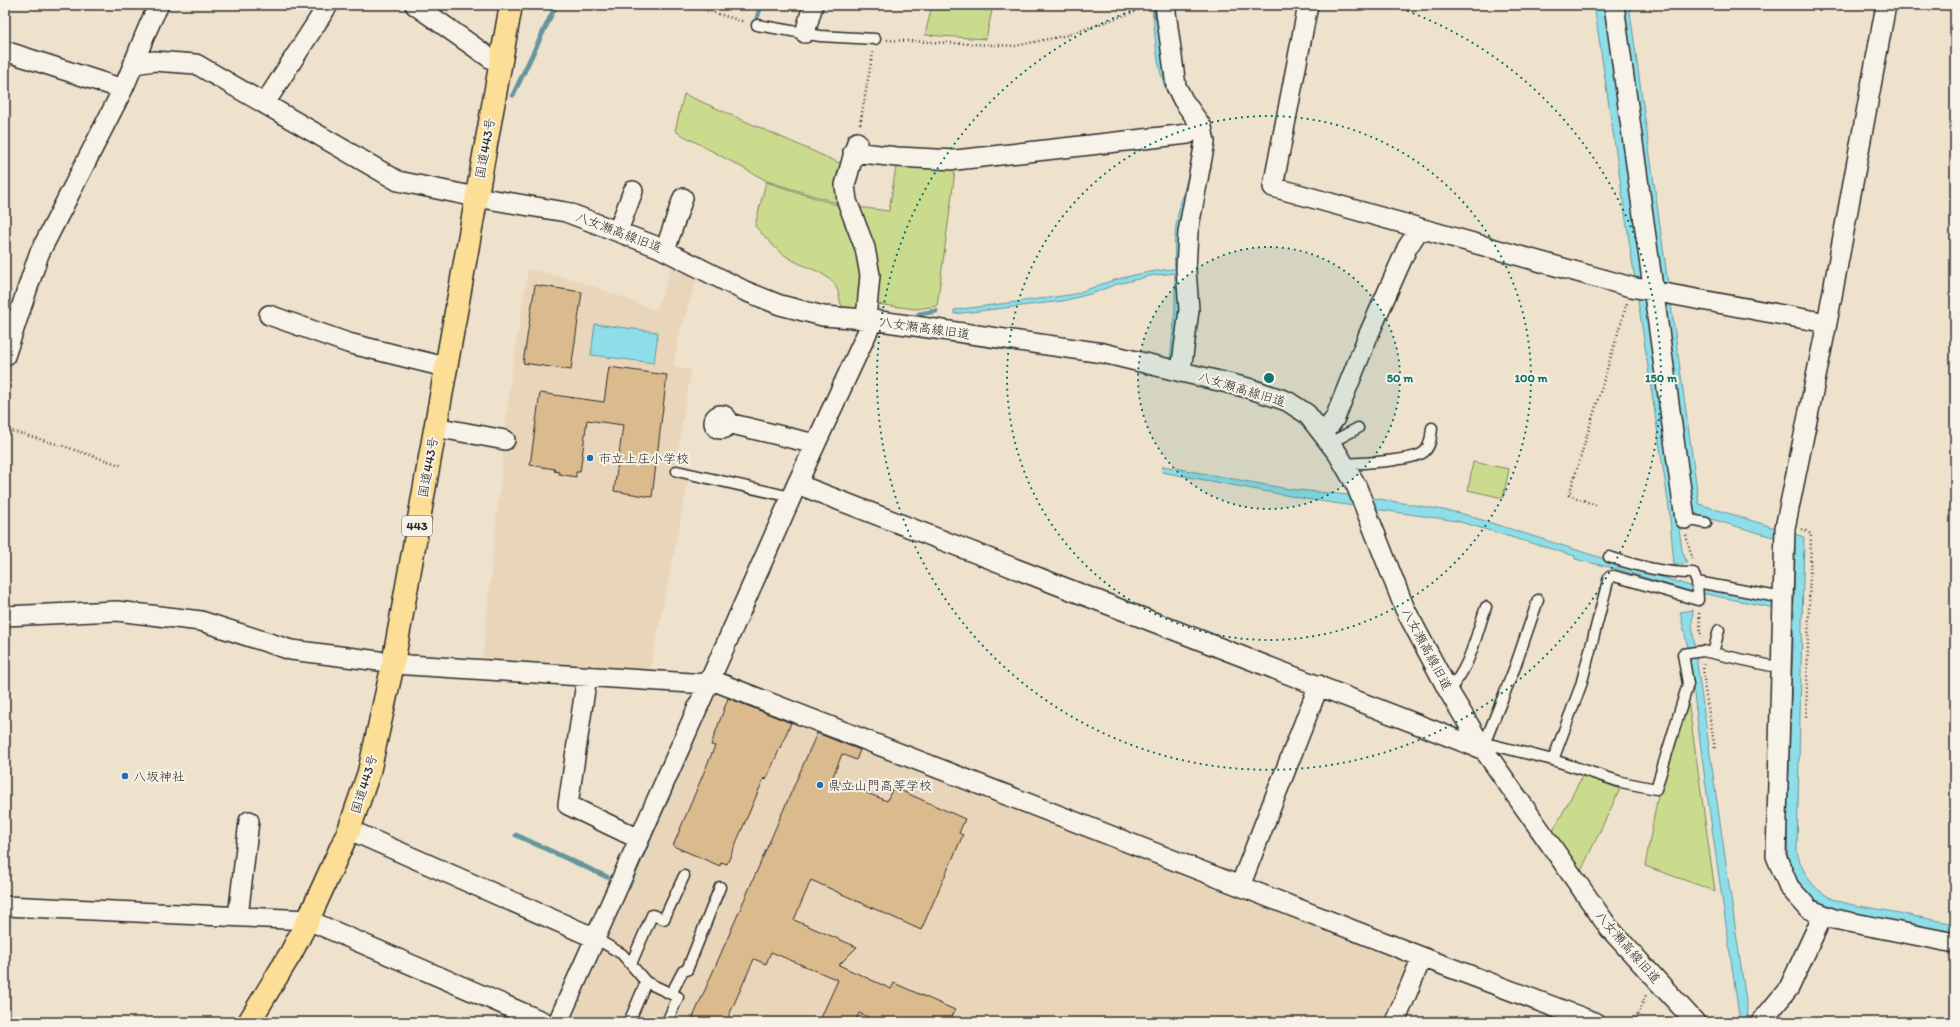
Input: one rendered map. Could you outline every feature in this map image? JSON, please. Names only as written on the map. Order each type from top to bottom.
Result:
[{"type":"highway","name":"国道443号","points":[[249,1022],[291,953],[308,920],[349,830],[369,772],[386,663],[435,427],[510,5]]},
{"type":"street","points":[[5,356],[39,254],[123,89],[135,64],[151,20],[159,5]]},
{"type":"street","points":[[265,103],[328,5]]},
{"type":"street","points":[[415,5],[500,65]]},
{"type":"street","points":[[805,33],[813,5]]},
{"type":"street","points":[[1160,5],[1176,86],[1183,100],[1202,127],[1205,142],[1188,232],[1186,269],[1189,310],[1181,371]]},
{"type":"street","points":[[1308,5],[1273,187],[1631,287],[1826,323]]},
{"type":"street","points":[[1614,5],[1685,519]]},
{"type":"street","points":[[1886,5],[1786,525],[1776,856],[1789,887],[1810,910],[1834,919],[1955,943]]},
{"type":"street","points":[[5,51],[123,89]]},
{"type":"street","name":"八女瀬高線旧道","points":[[135,64],[154,61],[196,64],[398,181],[476,197],[566,212],[665,250],[745,291],[780,305],[823,316],[870,320],[1103,353],[1248,388],[1287,401],[1307,414],[1344,464],[1356,485],[1405,609],[1448,690],[1484,747],[1609,928],[1695,1022]]},
{"type":"street","points":[[558,1022],[870,320],[870,276],[865,248],[847,201],[845,185],[855,147],[897,157],[956,160],[1188,134]]},
{"type":"street","points":[[618,232],[633,191]]},
{"type":"street","points":[[665,250],[683,198]]},
{"type":"street","points":[[1326,438],[1330,425],[1335,418],[1368,336],[1404,254],[1420,228]]},
{"type":"street","points":[[269,315],[348,344],[445,368]]},
{"type":"street","points":[[728,423],[814,444]]},
{"type":"street","points":[[435,427],[505,440]]},
{"type":"street","points":[[794,490],[1484,747]]},
{"type":"street","points":[[5,616],[117,611],[201,621],[291,650],[386,663],[708,682],[1594,1022]]},
{"type":"street","points":[[587,676],[568,805],[639,838]]},
{"type":"street","points":[[1240,886],[1319,685]]},
{"type":"street","points":[[238,917],[249,821]]},
{"type":"street","points":[[359,834],[595,938]]},
{"type":"street","points":[[5,906],[308,920],[544,1022]]},
{"type":"street","points":[[1761,1022],[1789,988],[1823,915]]},
{"type":"street","points":[[1395,1022],[1422,957]]},
{"type":"lane","points":[[757,25],[820,36],[875,39]]},
{"type":"lane","points":[[1326,438],[1358,428]]},
{"type":"lane","points":[[1344,464],[1407,458],[1424,453],[1430,445],[1432,428]]},
{"type":"lane","points":[[677,471],[794,490]]},
{"type":"lane","points":[[1685,519],[1706,523]]},
{"type":"lane","points":[[1609,557],[1649,569],[1783,598]]},
{"type":"lane","points":[[1553,760],[1581,685],[1610,577],[1614,576],[1698,600],[1695,578]]},
{"type":"lane","points":[[1538,600],[1515,667],[1484,747],[1553,760],[1621,782],[1656,789],[1688,684],[1683,654],[1708,652],[1781,668]]},
{"type":"lane","points":[[1448,690],[1463,671],[1486,608]]},
{"type":"lane","points":[[1708,652],[1719,630]]},
{"type":"lane","points":[[631,964],[652,915],[664,920],[684,876]]},
{"type":"lane","points":[[671,994],[683,971],[687,970],[720,887]]},
{"type":"lane","points":[[595,938],[622,954],[646,982],[678,997],[667,1022]]},
{"type":"lane","points":[[629,1022],[646,982]]},
{"type":"path","points":[[855,147],[875,39],[1015,46],[1068,35],[1160,5]]},
{"type":"path","points":[[699,8],[757,25]]},
{"type":"path","points":[[1596,505],[1569,495],[1631,287]]},
{"type":"path","points":[[5,429],[123,466]]},
{"type":"path","points":[[1685,519],[1686,538],[1692,558],[1695,578]]},
{"type":"path","points":[[1786,525],[1806,530],[1811,534],[1806,719]]},
{"type":"path","points":[[1698,600],[1708,652],[1705,690],[1715,749]]},
{"type":"path","points":[[1634,1022],[1654,976]]},
{"type":"shaded area","name":"市立上庄小学校","points":[[674,261],[699,274],[680,332],[673,367],[691,370],[674,476],[689,479],[650,670],[482,662],[510,382],[528,269],[576,280],[656,310]]},
{"type":"shaded area","name":"県立山門高等学校","points":[[713,685],[1416,961],[1391,1022],[565,1022]]},
{"type":"green space","points":[[932,5],[993,5],[986,39],[925,35]]},
{"type":"green space","points":[[684,94],[844,165],[840,204],[767,181],[675,131]]},
{"type":"green space","points":[[897,160],[956,164],[937,306],[916,309],[876,304],[857,207],[889,211]]},
{"type":"green space","points":[[766,182],[840,206],[862,263],[862,308],[842,307],[836,286],[830,280],[820,273],[788,258],[755,226]]},
{"type":"green space","points":[[1473,462],[1509,469],[1503,498],[1468,490]]},
{"type":"green space","points":[[1688,700],[1715,891],[1645,866],[1658,795]]},
{"type":"green space","points":[[1583,775],[1620,789],[1580,873],[1553,831]]},
{"type":"water","points":[[1594,5],[1604,5],[1682,550],[1687,563],[1674,565],[1669,508]]},
{"type":"water","points":[[1619,5],[1629,5],[1699,504],[1804,537],[1797,851],[1800,862],[1808,879],[1816,888],[1835,900],[1955,924],[1955,934],[1837,911],[1814,900],[1800,884],[1792,871],[1788,857],[1787,826],[1794,612],[1701,593],[1702,588],[1794,603],[1795,547],[1780,539],[1704,517],[1703,519],[1698,518],[1698,514],[1692,513]]},
{"type":"water","points":[[1153,10],[1156,10],[1166,79],[1191,124],[1197,141],[1174,361],[1170,361],[1175,311],[1175,273],[1150,276],[1114,285],[1094,293],[1063,301],[954,314],[954,310],[1070,295],[1124,278],[1150,272],[1175,269],[1174,244],[1176,226],[1191,160],[1193,139],[1186,122],[1170,97],[1163,82],[1160,72],[1154,31]]},
{"type":"water","points":[[595,324],[658,332],[654,363],[591,355]]},
{"type":"water","points":[[1163,466],[1288,489],[1368,497],[1460,513],[1693,587],[1692,592],[1617,569],[1575,559],[1575,556],[1457,521],[1306,499],[1162,472]]},
{"type":"water","points":[[1693,610],[1692,623],[1696,657],[1749,1022],[1740,1022],[1705,780],[1688,648],[1680,612]]},
{"type":"water","points":[[713,692],[715,693],[629,890],[626,889]]},
{"type":"building","points":[[535,285],[582,292],[571,370],[523,363]]},
{"type":"building","points":[[609,367],[667,375],[652,497],[614,491],[623,425],[587,420],[580,472],[576,472],[576,477],[559,474],[559,472],[554,471],[555,469],[530,465],[540,393],[604,402]]},
{"type":"building","points":[[728,698],[791,723],[766,780],[764,778],[727,864],[721,862],[720,866],[673,846],[715,746],[711,745]]},
{"type":"building","points":[[817,733],[860,750],[856,760],[842,754],[832,779],[887,801],[893,787],[965,819],[959,833],[963,835],[921,930],[811,880],[794,920],[857,947],[839,965],[891,989],[894,983],[955,1010],[950,1022],[880,1022],[859,1013],[855,1022],[819,1022],[838,980],[771,952],[766,964],[754,959],[726,1022],[691,1022]]},
{"type":"waterway","points":[[513,95],[556,5]]},
{"type":"waterway","points":[[757,18],[761,5]]},
{"type":"waterway","points":[[1154,5],[1155,16]]},
{"type":"waterway","points":[[919,314],[936,311]]},
{"type":"waterway","points":[[516,835],[607,877]]},
{"type":"place","name":"市立上庄小学校","points":[[590,458]]},
{"type":"place","name":"八坂神社","points":[[125,776]]},
{"type":"place","name":"県立山門高等学校","points":[[820,785]]}]
